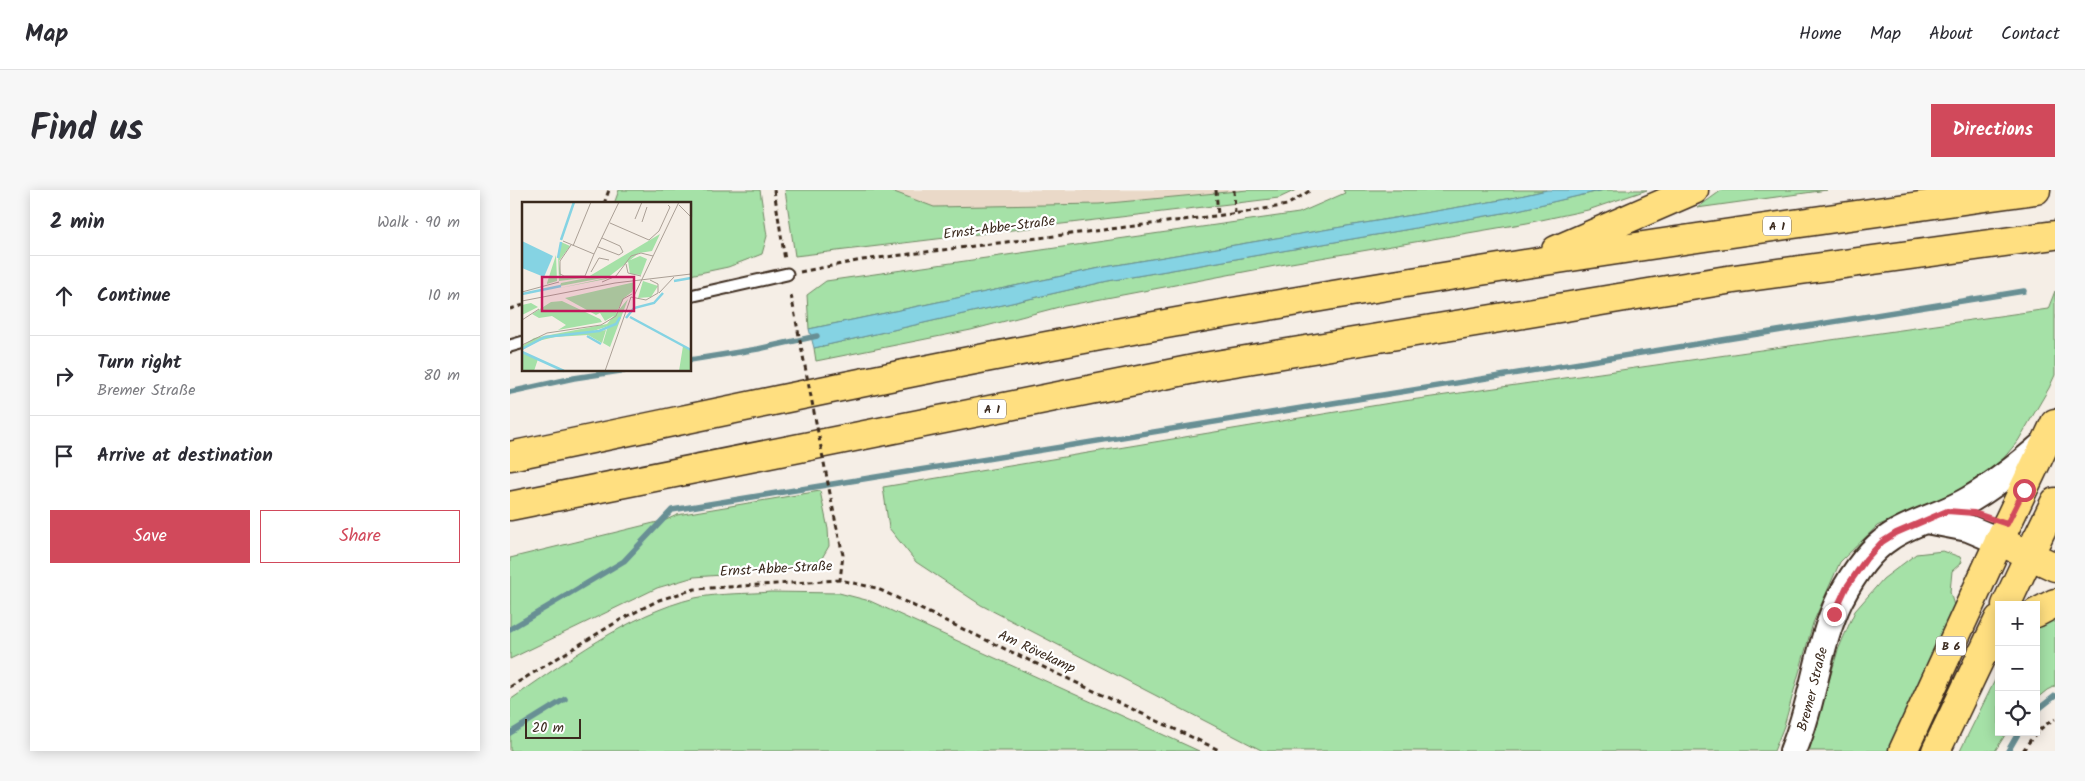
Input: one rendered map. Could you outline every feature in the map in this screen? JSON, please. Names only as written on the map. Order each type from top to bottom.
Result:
[{"type":"main road","points":[[1519,266],[1694,190]]},
{"type":"main road","name":"A 1","points":[[510,456],[991,356],[1206,317],[1722,234],[2036,190]]},
{"type":"main road","name":"A 1","points":[[510,506],[1204,367],[1727,280],[2055,235]]},
{"type":"main road","name":"B 6","points":[[1903,751],[2050,433]]},
{"type":"main road","points":[[2008,601],[2041,547],[2055,502]]},
{"type":"main road","points":[[2003,533],[2041,547],[2055,567]]},
{"type":"main road","points":[[2040,611],[2055,603]]},
{"type":"main road","name":"B 6","points":[[1936,751],[1990,648],[1995,632]]},
{"type":"street","name":"Bremer Straße","points":[[1793,751],[1804,721],[1828,630],[1846,588],[1866,559],[1882,542],[1904,529],[1968,501],[2003,478],[2050,433]]},
{"type":"street","name":"Bremer Straße","points":[[1937,516],[1974,513],[2003,533]]},
{"type":"lane","points":[[691,296],[787,274]]},
{"type":"path","points":[[774,190],[787,274]]},
{"type":"path","points":[[1216,190],[1218,215]]},
{"type":"path","points":[[1234,190],[1235,213]]},
{"type":"path","name":"Ernst-Abbe-Straße","points":[[787,274],[862,260],[1287,205],[1311,190]]},
{"type":"path","name":"Ernst-Abbe-Straße","points":[[510,687],[620,620],[668,597],[695,589],[840,580],[843,555],[791,295]]},
{"type":"path","points":[[510,309],[522,305]]},
{"type":"path","name":"Am Rövekamp","points":[[840,580],[876,588],[1222,751]]},
{"type":"path","points":[[2023,751],[2030,740],[2048,722],[2055,719]]},
{"type":"shaded area","points":[[889,190],[1248,190],[1099,204],[934,207]]},
{"type":"green space","points":[[619,190],[760,190],[767,236],[762,254],[728,267],[691,275],[691,202],[615,202]]},
{"type":"green space","points":[[785,190],[889,190],[934,207],[1099,204],[1248,190],[1296,190],[1279,198],[795,256]]},
{"type":"green space","points":[[1343,190],[1547,190],[1507,199],[1105,267],[809,329],[807,295],[826,281],[1299,213],[1345,193]]},
{"type":"green space","points":[[1604,190],[1647,190],[1588,210],[1527,223],[1291,263],[1059,307],[971,330],[816,361],[814,348],[1108,281],[1509,212]]},
{"type":"green space","points":[[1722,190],[1827,190],[1697,208]]},
{"type":"green space","points":[[2055,291],[2055,375],[2018,441],[1992,472],[1950,497],[1924,505],[1877,526],[1840,562],[1813,623],[1784,726],[1774,751],[1263,751],[981,605],[916,562],[889,528],[883,487],[1390,403],[2048,309]]},
{"type":"green space","points":[[820,491],[828,529],[829,546],[822,558],[811,567],[694,577],[657,588],[510,659],[510,558],[666,520],[677,515]]},
{"type":"green space","points":[[1943,551],[1960,557],[1962,562],[1952,571],[1950,592],[1955,609],[1890,751],[1809,751],[1838,650],[1855,611],[1883,579],[1916,554]]},
{"type":"green space","points":[[771,592],[839,593],[870,601],[1199,751],[510,751],[510,700],[575,655],[622,627],[670,605],[704,596]]},
{"type":"green space","points":[[2055,617],[2055,686],[2040,696],[2040,646],[2040,624]]},
{"type":"green space","points":[[1995,680],[1995,736],[2004,736],[1995,751],[1960,751]]},
{"type":"water","points":[[1547,190],[1604,190],[1509,212],[1108,281],[814,348],[809,329],[1105,267],[1507,199]]},
{"type":"waterway","points":[[510,629],[624,561],[672,510],[2024,291]]},
{"type":"waterway","points":[[691,360],[758,349],[817,336]]},
{"type":"waterway","points":[[510,392],[574,378],[620,371]]},
{"type":"waterway","points":[[2040,708],[2055,696]]},
{"type":"waterway","points":[[510,733],[565,699]]},
{"type":"waterway","points":[[2008,751],[2017,736]]},
{"type":"route","points":[[1834,614],[1846,588],[1866,559],[1882,542],[1904,529],[1947,511],[1974,513],[2007,524],[2024,490]]}]
